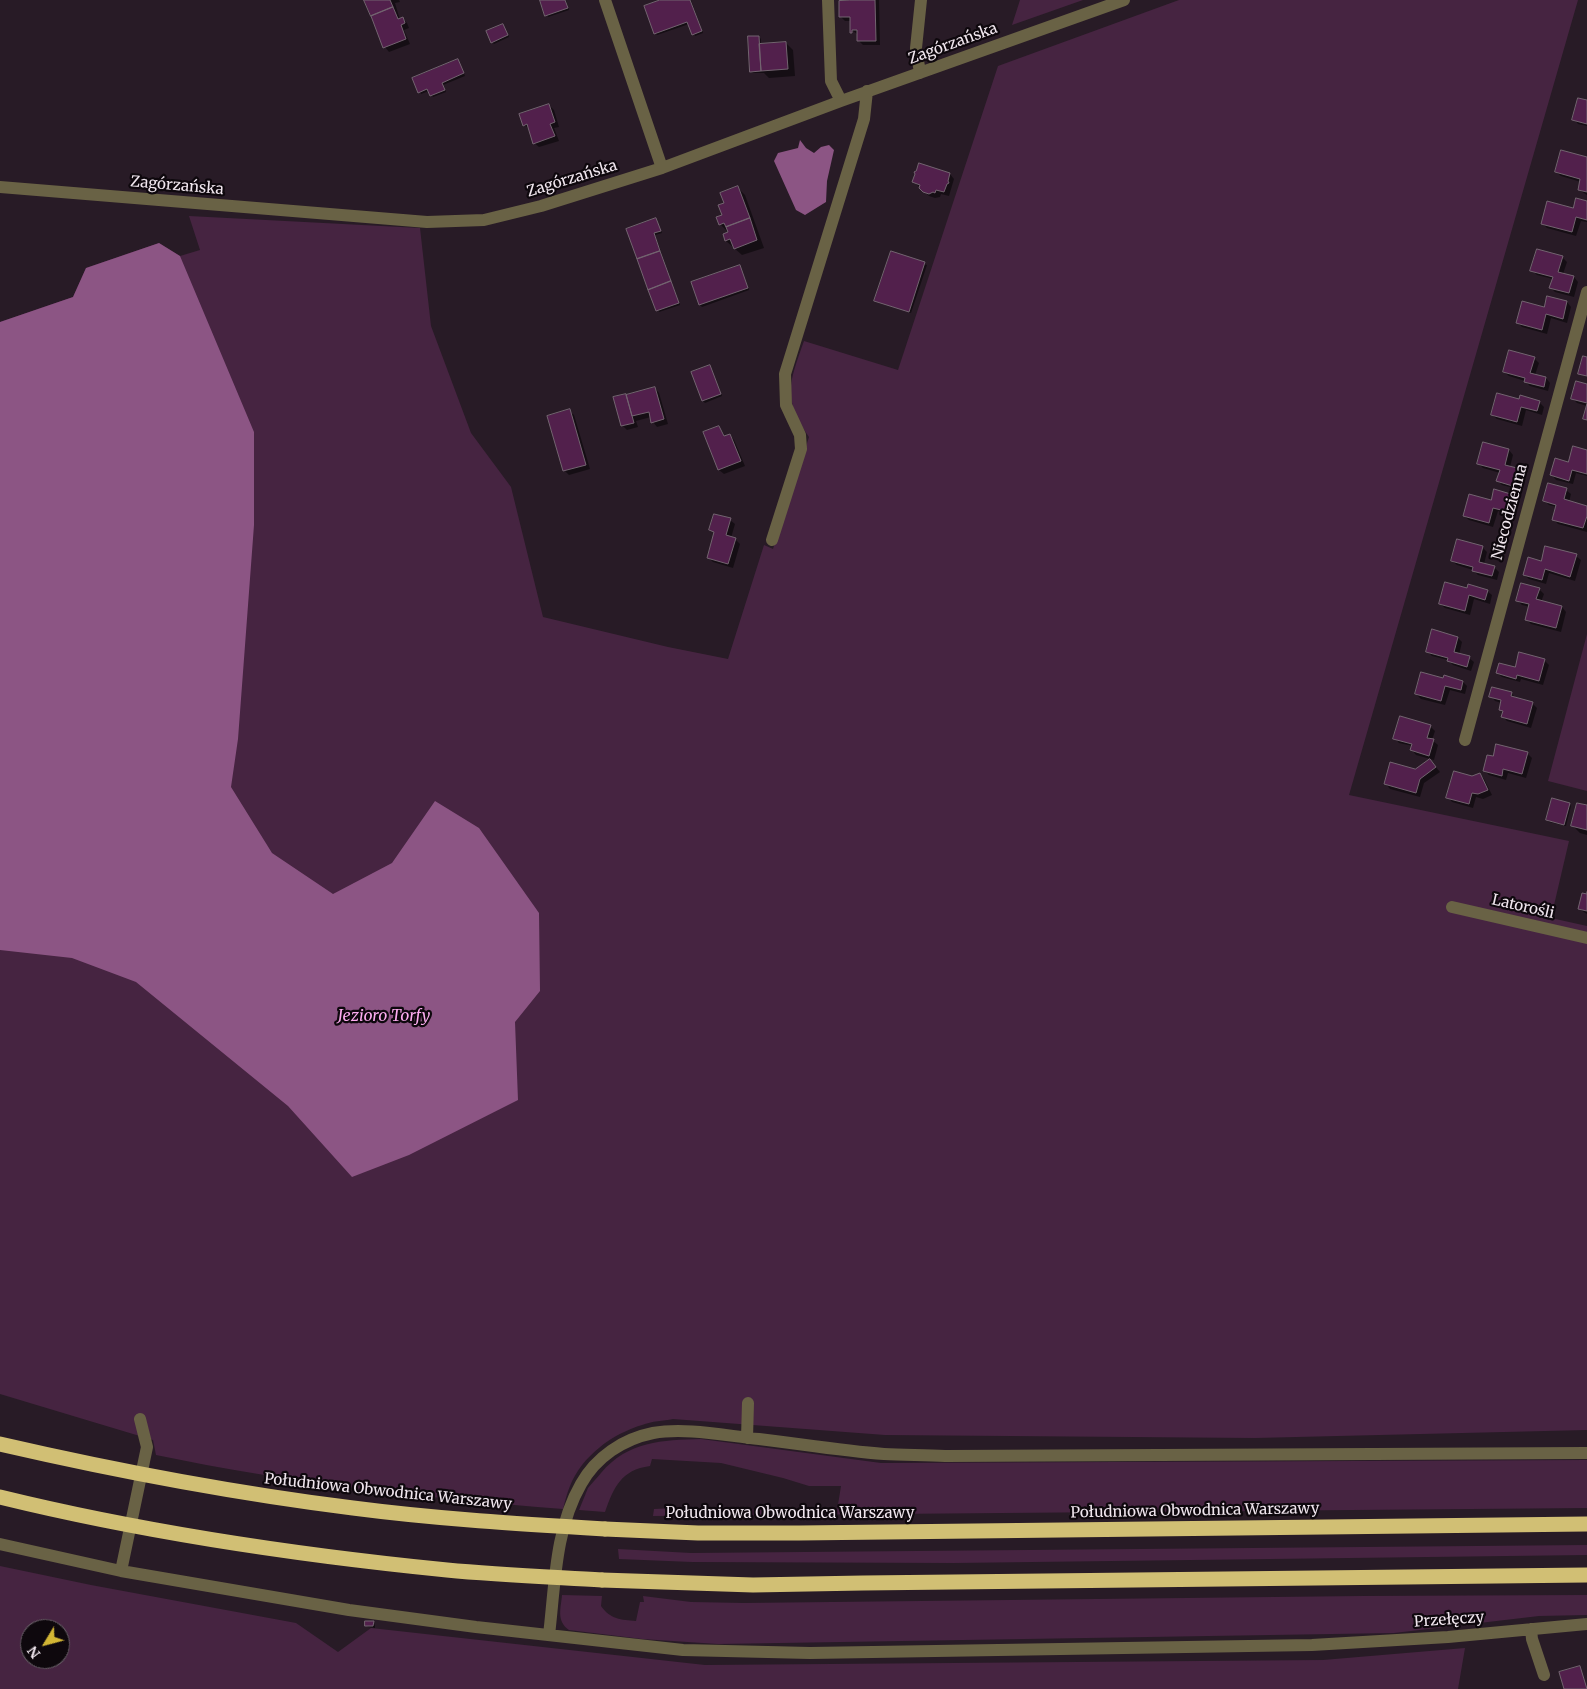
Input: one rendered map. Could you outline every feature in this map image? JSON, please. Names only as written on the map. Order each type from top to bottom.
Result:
[{"type":"highway","name":"Południowa Obwodnica Warszawy","points":[[0,1444],[122,1471],[376,1511],[605,1529],[698,1533],[799,1533],[1587,1524]]},
{"type":"highway","points":[[0,1497],[116,1522],[272,1549],[448,1570],[602,1580],[800,1585],[1587,1575]]},
{"type":"street","points":[[605,0],[662,168]]},
{"type":"street","points":[[828,0],[831,81],[841,101]]},
{"type":"street","points":[[920,73],[916,48],[921,0]]},
{"type":"street","name":"Zagórzańska","points":[[0,187],[427,222],[484,220],[541,206],[662,168],[867,91],[1124,0]]},
{"type":"street","points":[[772,540],[801,449],[800,435],[786,405],[785,374],[864,119],[867,91]]},
{"type":"street","name":"Niecodzienna","points":[[1465,740],[1587,292]]},
{"type":"street","name":"Latorośli","points":[[1452,907],[1587,938]]},
{"type":"street","points":[[747,1438],[748,1403]]},
{"type":"street","points":[[121,1571],[147,1448],[140,1419]]},
{"type":"street","points":[[549,1635],[559,1551],[565,1522],[579,1487],[599,1460],[632,1439],[654,1433],[688,1432],[883,1454],[945,1456],[1587,1453]]},
{"type":"street","name":"Przełęczy","points":[[0,1544],[121,1571],[349,1610],[684,1650],[790,1653],[1312,1645],[1448,1637],[1587,1624]]},
{"type":"street","points":[[1531,1629],[1532,1639],[1544,1675]]},
{"type":"shaded area","points":[[1020,0],[1083,0],[1012,25]]},
{"type":"shaded area","points":[[1179,0],[1578,0],[1349,795],[1569,841],[1551,918],[1587,926],[1587,1430],[1255,1438],[885,1435],[673,1419],[631,1429],[609,1440],[599,1448],[575,1475],[563,1509],[460,1500],[358,1488],[257,1474],[156,1455],[153,1440],[0,1394],[0,322],[73,297],[86,268],[159,243],[180,256],[200,250],[189,216],[420,228],[431,326],[471,433],[511,487],[543,617],[668,647],[728,659],[764,545],[773,549],[809,437],[800,424],[795,412],[791,390],[795,368],[804,341],[898,370],[998,66]]},
{"type":"shaded area","points":[[1587,634],[1587,791],[1548,781]]},
{"type":"shaded area","points":[[701,1439],[881,1463],[1587,1460],[1587,1508],[653,1516],[654,1509],[676,1508],[837,1511],[841,1486],[809,1486],[721,1463],[652,1459],[650,1466],[632,1471],[620,1481],[605,1512],[579,1510],[588,1488],[611,1462],[623,1454],[646,1444],[673,1440]]},
{"type":"shaded area","points":[[1587,1545],[1587,1555],[954,1563],[692,1562],[619,1559],[618,1549],[691,1553]]},
{"type":"shaded area","points":[[0,1566],[296,1623],[338,1652],[371,1628],[705,1665],[1323,1660],[1465,1648],[1458,1689],[0,1689]]},
{"type":"shaded area","points":[[562,1595],[602,1596],[601,1606],[608,1614],[621,1619],[636,1621],[640,1602],[644,1602],[643,1596],[691,1602],[744,1603],[1587,1595],[1587,1615],[1539,1616],[1394,1633],[718,1644],[642,1639],[569,1630],[562,1623],[561,1618]]},
{"type":"water","points":[[800,140],[806,148],[814,153],[821,147],[829,145],[834,150],[827,181],[826,202],[805,215],[796,210],[774,161],[778,153],[798,148]]},
{"type":"water","name":"Jezioro Torfy","points":[[159,243],[180,256],[254,432],[254,525],[238,739],[231,787],[272,853],[333,894],[392,863],[435,801],[479,828],[539,913],[540,991],[515,1022],[518,1100],[409,1155],[352,1177],[288,1106],[136,982],[72,958],[0,950],[0,322],[73,297],[86,268]]},
{"type":"building","points":[[364,0],[390,0],[393,7],[371,16]]},
{"type":"building","points":[[540,0],[565,0],[568,8],[545,16]]},
{"type":"building","points":[[660,0],[690,0],[702,31],[692,35],[687,22],[654,34],[644,6]]},
{"type":"building","points":[[875,0],[876,41],[857,41],[857,30],[852,30],[852,33],[850,33],[850,17],[839,17],[839,1]]},
{"type":"building","points":[[393,7],[398,19],[403,17],[405,23],[401,25],[406,39],[383,48],[371,16]]},
{"type":"building","points":[[503,24],[508,35],[491,43],[486,31]]},
{"type":"building","points":[[748,36],[759,36],[761,71],[750,72]]},
{"type":"building","points":[[786,42],[788,69],[761,71],[759,44]]},
{"type":"building","points":[[458,59],[464,73],[442,83],[445,90],[430,96],[427,89],[418,93],[412,78]]},
{"type":"building","points":[[1578,98],[1587,100],[1587,124],[1572,120]]},
{"type":"building","points":[[549,104],[555,122],[550,124],[555,136],[533,144],[527,124],[523,126],[519,114]]},
{"type":"building","points":[[1561,150],[1587,157],[1587,192],[1578,190],[1580,179],[1555,172]]},
{"type":"building","points":[[919,163],[950,173],[949,183],[944,192],[936,190],[935,193],[929,194],[919,188],[920,185],[912,182],[914,172]]},
{"type":"building","points":[[738,186],[750,218],[726,227],[724,223],[719,225],[716,217],[722,215],[718,205],[724,203],[720,193]]},
{"type":"building","points":[[1576,198],[1587,201],[1587,220],[1576,217],[1572,232],[1541,224],[1547,201],[1573,208]]},
{"type":"building","points":[[656,218],[661,231],[654,233],[660,251],[637,259],[626,229]]},
{"type":"building","points":[[750,218],[757,240],[734,249],[730,239],[725,241],[723,234],[728,232],[726,227]]},
{"type":"building","points":[[1537,249],[1563,256],[1558,272],[1574,276],[1569,293],[1549,288],[1553,277],[1530,271]]},
{"type":"building","points":[[660,251],[671,281],[648,290],[637,259]]},
{"type":"building","points":[[891,251],[925,262],[909,312],[874,301]]},
{"type":"building","points":[[740,265],[748,288],[699,305],[691,282]]},
{"type":"building","points":[[671,281],[679,303],[656,311],[648,290]]},
{"type":"building","points":[[1547,296],[1567,301],[1563,319],[1546,314],[1542,330],[1516,323],[1522,301],[1544,307]]},
{"type":"building","points":[[1509,350],[1535,357],[1530,373],[1546,377],[1544,387],[1524,382],[1525,378],[1503,372]]},
{"type":"building","points":[[1583,356],[1587,357],[1587,376],[1578,374]]},
{"type":"building","points":[[710,365],[721,394],[702,401],[691,372]]},
{"type":"building","points":[[1576,381],[1587,384],[1587,403],[1571,399]]},
{"type":"building","points":[[655,387],[664,419],[651,423],[649,412],[632,416],[626,395]]},
{"type":"building","points":[[1497,393],[1519,399],[1520,395],[1540,401],[1537,411],[1521,407],[1517,422],[1491,415]]},
{"type":"building","points":[[626,394],[634,423],[621,426],[613,397]]},
{"type":"building","points":[[1587,404],[1587,420],[1583,419]]},
{"type":"building","points":[[570,409],[586,465],[563,471],[547,416]]},
{"type":"building","points":[[719,426],[724,436],[730,434],[741,461],[718,470],[703,432]]},
{"type":"building","points":[[1483,442],[1509,449],[1505,465],[1521,469],[1516,487],[1496,481],[1500,470],[1477,464]]},
{"type":"building","points":[[1573,446],[1587,450],[1587,474],[1572,470],[1569,481],[1550,475],[1555,458],[1568,462]]},
{"type":"building","points":[[1548,483],[1567,488],[1564,499],[1587,506],[1587,516],[1583,528],[1552,520],[1556,505],[1543,501]]},
{"type":"building","points":[[1494,489],[1514,495],[1509,512],[1493,508],[1489,523],[1463,516],[1469,494],[1491,500]]},
{"type":"building","points":[[714,514],[731,518],[726,535],[736,538],[728,564],[707,558],[714,532],[709,530]]},
{"type":"building","points":[[1457,539],[1483,546],[1479,562],[1495,566],[1492,576],[1472,571],[1473,567],[1451,561]]},
{"type":"building","points":[[1545,546],[1577,554],[1570,577],[1545,569],[1542,580],[1523,575],[1528,557],[1541,561]]},
{"type":"building","points":[[1445,582],[1467,588],[1468,584],[1488,590],[1485,600],[1469,595],[1465,611],[1439,604]]},
{"type":"building","points":[[1521,583],[1540,588],[1536,599],[1562,606],[1556,628],[1525,620],[1529,604],[1516,601]]},
{"type":"building","points":[[1432,629],[1458,637],[1454,652],[1470,656],[1467,667],[1447,661],[1448,658],[1426,652]]},
{"type":"building","points":[[1519,652],[1545,659],[1539,681],[1517,675],[1516,679],[1496,673],[1499,663],[1515,667]]},
{"type":"building","points":[[1421,672],[1443,678],[1444,675],[1463,681],[1461,690],[1445,686],[1441,701],[1415,694]]},
{"type":"building","points":[[1492,687],[1512,692],[1511,696],[1533,702],[1527,724],[1501,717],[1503,711],[1499,710],[1501,700],[1489,697]]},
{"type":"building","points":[[1400,716],[1431,725],[1427,738],[1434,739],[1429,756],[1410,750],[1412,744],[1393,739]]},
{"type":"building","points":[[1496,744],[1528,752],[1522,774],[1503,769],[1502,776],[1483,771],[1487,755],[1493,756]]},
{"type":"building","points":[[1430,759],[1436,767],[1420,779],[1416,793],[1384,784],[1390,762],[1415,769]]},
{"type":"building","points":[[1454,771],[1472,776],[1480,773],[1488,790],[1478,794],[1472,793],[1469,804],[1446,798]]},
{"type":"building","points":[[1552,798],[1570,803],[1564,825],[1546,820]]},
{"type":"building","points":[[1577,803],[1587,805],[1587,830],[1571,826]]},
{"type":"building","points":[[1582,893],[1587,894],[1587,911],[1578,909]]},
{"type":"building","points":[[365,1621],[374,1621],[373,1626],[365,1626]]},
{"type":"building","points":[[1580,1666],[1587,1689],[1564,1689],[1559,1672]]}]
